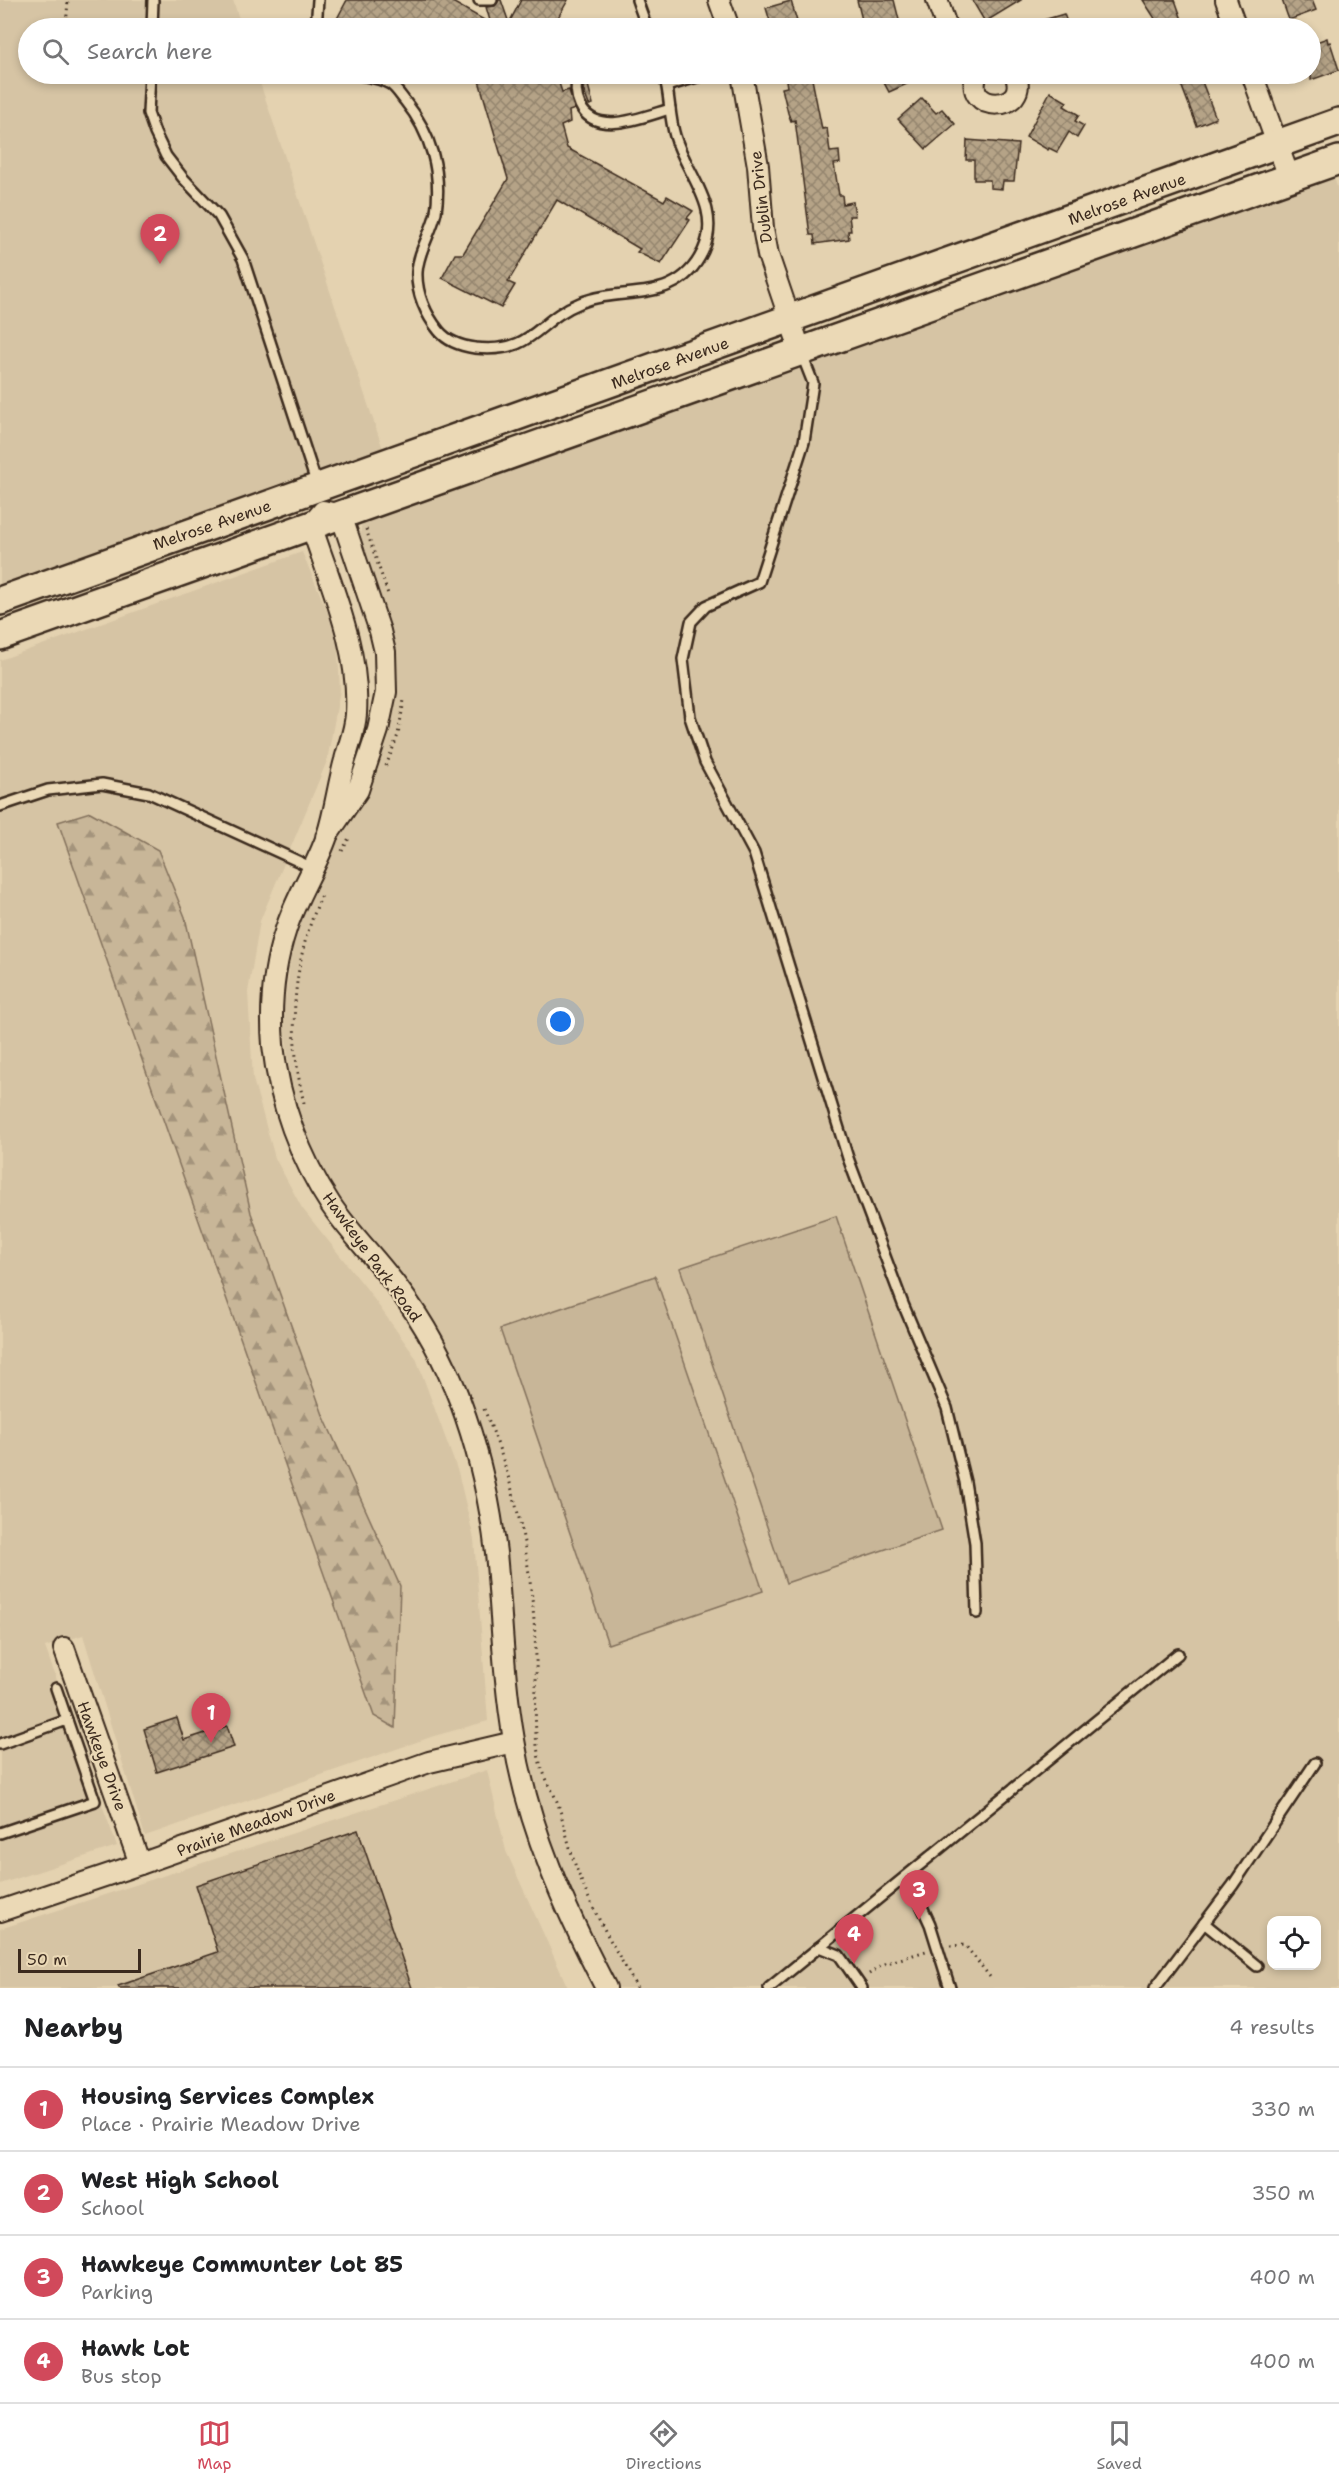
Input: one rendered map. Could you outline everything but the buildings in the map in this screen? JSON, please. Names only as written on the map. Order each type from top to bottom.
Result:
[{"type":"main road","name":"Melrose Avenue","points":[[0,601],[331,512],[790,320],[1339,122]]},
{"type":"main road","name":"Melrose Avenue","points":[[0,636],[331,512],[801,352],[1339,160]]},
{"type":"street","points":[[719,0],[725,18]]},
{"type":"street","points":[[937,0],[943,18]]},
{"type":"street","points":[[1226,0],[1232,18]]},
{"type":"street","name":"Dublin Drive","points":[[744,84],[757,156],[763,228],[768,255],[801,352]]},
{"type":"street","points":[[975,84],[976,92],[994,105],[1001,104],[1015,94],[1017,84]]},
{"type":"street","points":[[1256,84],[1289,177]]},
{"type":"street","name":"Hawkeye Park Road","points":[[331,512],[351,647],[356,691],[356,716],[326,837],[286,928],[275,974],[273,1044],[279,1080],[297,1143],[314,1177],[333,1209],[400,1291],[429,1336],[460,1401],[486,1487],[495,1551],[505,1677],[514,1742],[531,1815],[567,1911],[606,1988]]},
{"type":"street","name":"Hawkeye Park Road","points":[[326,837],[358,790],[378,730],[386,692],[386,661],[382,642],[331,512]]},
{"type":"street","name":"Hawkeye Drive","points":[[64,1648],[140,1864]]},
{"type":"street","name":"Prairie Meadow Drive","points":[[0,1911],[429,1762],[514,1742]]},
{"type":"lane","points":[[152,18],[153,0]]},
{"type":"lane","points":[[317,18],[318,0]]},
{"type":"lane","points":[[479,0],[480,2],[492,0]]},
{"type":"lane","points":[[637,0],[643,18]]},
{"type":"lane","points":[[149,84],[148,113],[166,156],[183,178],[219,216],[243,259],[331,512]]},
{"type":"lane","points":[[388,84],[416,117],[432,147],[436,170],[438,192],[431,230],[417,272],[420,297],[428,316],[440,332],[452,342],[469,347],[506,348],[524,341],[577,304],[598,296],[643,293],[662,288],[690,269],[703,251],[708,235],[708,216],[703,194],[680,153],[667,86],[674,84]]},
{"type":"lane","points":[[576,84],[575,91],[580,107],[593,120],[606,123],[622,121],[670,109]]},
{"type":"lane","points":[[801,352],[813,382],[804,442],[759,582],[706,606],[691,622],[683,659],[690,717],[705,762],[754,853],[848,1158],[903,1304],[946,1408],[965,1482],[975,1543],[977,1613]]},
{"type":"lane","points":[[0,806],[48,790],[102,784],[149,793],[313,868]]},
{"type":"lane","points":[[769,1988],[1178,1654]]},
{"type":"lane","points":[[0,1833],[95,1801],[56,1689]]},
{"type":"lane","points":[[0,1743],[67,1720]]},
{"type":"lane","points":[[1155,1988],[1233,1885],[1315,1763]]},
{"type":"lane","points":[[902,1880],[919,1900],[950,1988]]},
{"type":"lane","points":[[1204,1923],[1257,1966]]},
{"type":"lane","points":[[819,1947],[839,1955],[862,1988]]},
{"type":"path","points":[[67,18],[68,0]]},
{"type":"path","points":[[331,512],[392,605]]},
{"type":"path","points":[[386,767],[398,735],[405,689]]},
{"type":"path","points":[[338,859],[353,829]]},
{"type":"path","points":[[306,1110],[295,1051],[296,986],[309,929],[324,889]]},
{"type":"path","points":[[480,1400],[501,1450],[521,1520],[531,1591],[536,1658],[535,1721],[538,1756],[557,1802],[578,1870],[614,1947],[637,1988]]},
{"type":"path","points":[[869,1974],[884,1964],[955,1944],[964,1945],[990,1977]]},
{"type":"shaded area","points":[[0,0],[233,0],[239,18],[18,18],[18,84],[260,84],[385,455],[0,590]]},
{"type":"shaded area","points":[[1332,171],[1339,193],[1339,1988],[619,1988],[578,1912],[553,1849],[538,1802],[518,1704],[506,1540],[487,1449],[465,1389],[405,1284],[331,1185],[317,1160],[304,1132],[290,1076],[283,1014],[293,942],[305,905],[391,690],[360,541],[361,527],[367,516]]},
{"type":"shaded area","points":[[302,552],[337,634],[340,690],[327,761],[260,921],[248,992],[253,1079],[275,1158],[302,1208],[366,1288],[416,1358],[458,1472],[474,1539],[488,1721],[434,1736],[145,1836],[83,1635],[45,1647],[117,1846],[0,1884],[0,660]]},
{"type":"shaded area","points":[[487,1770],[506,1851],[568,1988],[0,1988],[0,1929]]},
{"type":"green space","points":[[90,812],[158,850],[185,917],[251,1213],[323,1415],[400,1586],[395,1728],[374,1716],[58,822]]},
{"type":"green space","points":[[836,1216],[942,1530],[786,1583],[680,1268]]},
{"type":"green space","points":[[655,1276],[763,1591],[608,1644],[500,1329]]},
{"type":"place","name":"West High School","points":[[160,264]]},
{"type":"place","name":"Housing Services Complex","points":[[211,1743]]},
{"type":"place","name":"Hawkeye Communter Lot 85","points":[[919,1920]]},
{"type":"place","name":"Hawk Lot","points":[[854,1964]]}]
